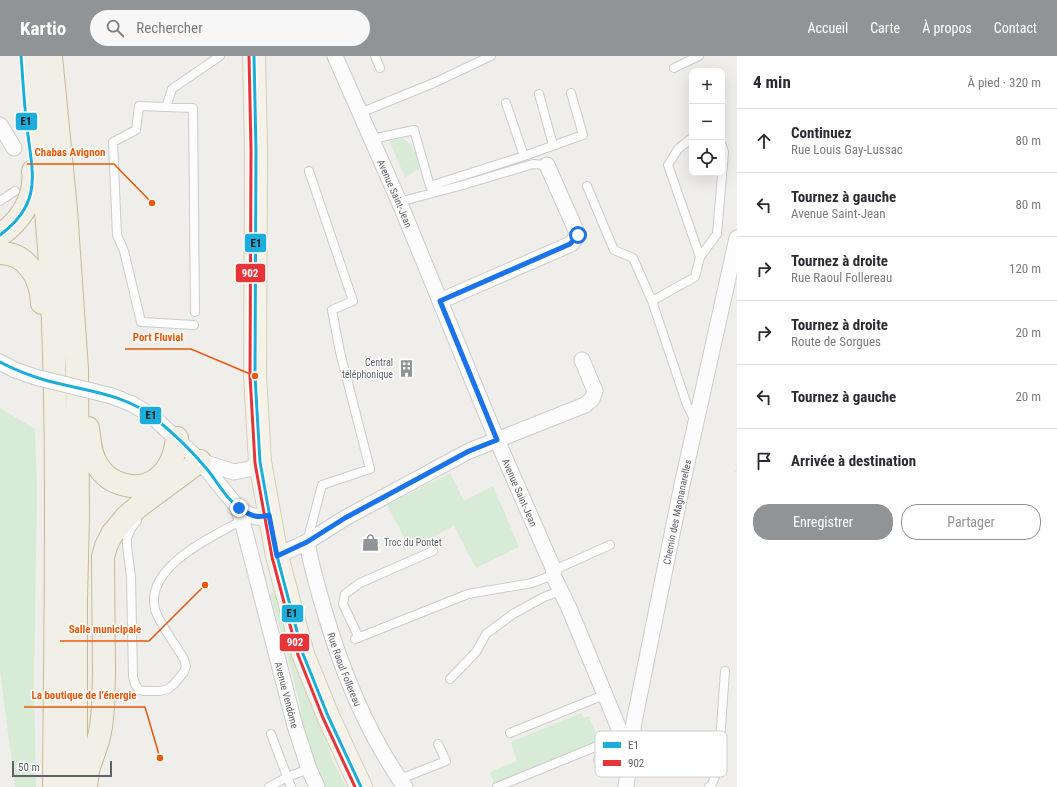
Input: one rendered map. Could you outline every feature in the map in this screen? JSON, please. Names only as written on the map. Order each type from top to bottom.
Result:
[{"type":"highway","points":[[0,235],[13,225],[23,212],[30,198],[33,187],[33,173],[27,127],[21,56]]},
{"type":"highway","points":[[30,56],[44,175],[52,298],[57,515],[54,787]]},
{"type":"highway","points":[[51,56],[66,210],[77,369],[78,516],[76,600],[76,787]]},
{"type":"highway","points":[[0,253],[16,256],[23,261],[36,276],[42,297],[49,427],[57,515]]},
{"type":"highway","points":[[77,369],[92,456],[101,471],[114,482],[124,485],[137,486],[148,484],[157,479],[167,468],[174,456],[177,438]]},
{"type":"highway","points":[[86,787],[88,770],[98,741],[103,708],[103,558],[106,546],[120,523],[139,506],[161,495],[200,461]]},
{"type":"main road","points":[[254,56],[256,150],[255,376],[260,462],[277,556],[303,654],[328,716],[361,787]]},
{"type":"street","name":"Avenue Saint-Jean","points":[[335,56],[399,202],[497,440],[554,572],[560,591],[569,608],[604,695],[620,731]]},
{"type":"street","points":[[0,125],[14,148]]},
{"type":"street","points":[[440,301],[570,244],[578,235],[547,165]]},
{"type":"street","name":"Chemin des Magnanarelles","points":[[631,731],[634,722],[696,424],[737,238]]},
{"type":"street","points":[[277,556],[307,542],[345,518],[469,451],[585,405],[592,399],[595,391],[582,360]]},
{"type":"street","points":[[0,362],[15,370],[34,377],[112,396],[132,404],[152,416],[177,438],[200,461],[237,509],[261,518],[269,515]]},
{"type":"street","points":[[200,461],[234,472],[249,468],[260,462]]},
{"type":"street","points":[[234,472],[237,509]]},
{"type":"street","name":"Avenue Vendôme","points":[[237,509],[295,726],[309,769],[317,787]]},
{"type":"street","name":"Rue Raoul Follereau","points":[[307,542],[311,568],[335,646],[359,705],[383,755],[402,783]]},
{"type":"lane","points":[[166,107],[172,89],[220,56]]},
{"type":"lane","points":[[375,56],[380,68]]},
{"type":"lane","points":[[360,113],[436,82],[491,56]]},
{"type":"lane","points":[[674,68],[699,56]]},
{"type":"lane","points":[[372,139],[414,130],[430,186],[524,156],[583,135],[571,93]]},
{"type":"lane","points":[[539,94],[553,145]]},
{"type":"lane","points":[[506,103],[524,156]]},
{"type":"lane","points":[[194,325],[141,322],[124,251],[117,235],[113,142],[136,130],[139,106],[193,108],[195,312]]},
{"type":"lane","points":[[689,140],[678,149],[668,165],[700,257]]},
{"type":"lane","points":[[399,202],[533,164],[547,165]]},
{"type":"lane","points":[[307,542],[322,485],[370,469],[340,352],[332,310],[353,301],[309,171]]},
{"type":"lane","points":[[652,302],[696,278],[700,257],[717,234],[722,176]]},
{"type":"lane","points":[[587,186],[614,250],[633,258],[652,302],[696,424]]},
{"type":"lane","points":[[0,200],[15,191]]},
{"type":"lane","points":[[143,516],[132,527],[127,538],[126,546],[131,577],[133,677],[139,690],[144,692],[160,691],[168,688],[174,684],[184,672],[186,666],[184,659],[155,610],[153,600],[157,585],[164,572],[174,561],[210,538],[237,509]]},
{"type":"lane","points":[[433,551],[360,583],[345,594],[343,604],[357,638],[468,594],[532,583],[610,546]]},
{"type":"lane","points":[[450,679],[476,652],[486,634],[512,614],[544,596],[560,591]]},
{"type":"lane","points":[[721,731],[725,671]]},
{"type":"lane","points":[[510,733],[604,695]]},
{"type":"lane","points":[[271,734],[291,787]]},
{"type":"lane","points":[[402,783],[446,761],[438,744]]},
{"type":"lane","points":[[497,787],[595,754]]},
{"type":"lane","points":[[269,787],[286,777],[309,769]]},
{"type":"lane","points":[[709,787],[715,777]]},
{"type":"green space","points":[[402,138],[412,147],[419,164],[419,169],[405,177],[389,141]]},
{"type":"green space","points":[[0,408],[35,429],[37,488],[34,689],[36,787],[15,787],[0,671]]},
{"type":"green space","points":[[450,473],[464,501],[493,486],[519,547],[476,568],[454,526],[410,549],[387,505]]},
{"type":"green space","points":[[274,592],[283,608],[332,759],[346,787],[325,787],[310,752],[299,717],[301,709],[270,595]]},
{"type":"green space","points":[[581,713],[583,718],[589,716],[595,732],[595,745],[495,785],[490,772],[517,761],[511,742]]},
{"type":"railway","points":[[735,472],[737,465]]},
{"type":"transit line","name":"E1","points":[[0,235],[14,223],[23,211],[29,198],[32,186],[31,159],[21,56]]},
{"type":"transit line","name":"902","points":[[249,56],[251,150],[250,376],[255,463],[272,557],[298,655],[323,718],[355,787]]},
{"type":"transit line","name":"E1","points":[[254,56],[256,150],[255,376],[260,462],[277,556],[303,654],[328,716],[361,787]]},
{"type":"transit line","name":"E1","points":[[0,362],[29,375],[118,398],[144,410],[188,448],[206,468],[234,504],[240,509],[254,516],[269,515]]},
{"type":"place","name":"Chabas Avignon","points":[[152,203]]},
{"type":"place","name":"Central téléphonique","points":[[406,368]]},
{"type":"place","name":"Port Fluvial","points":[[255,376]]},
{"type":"place","name":"Troc du Pontet","points":[[371,542]]},
{"type":"place","name":"Salle municipale","points":[[205,585]]},
{"type":"place","name":"La boutique de l’énergie","points":[[160,758]]},
{"type":"route","points":[[239,508],[250,515],[261,518],[269,515],[277,556],[307,542],[345,518],[469,451],[497,440],[440,301],[570,244],[578,235]]}]
